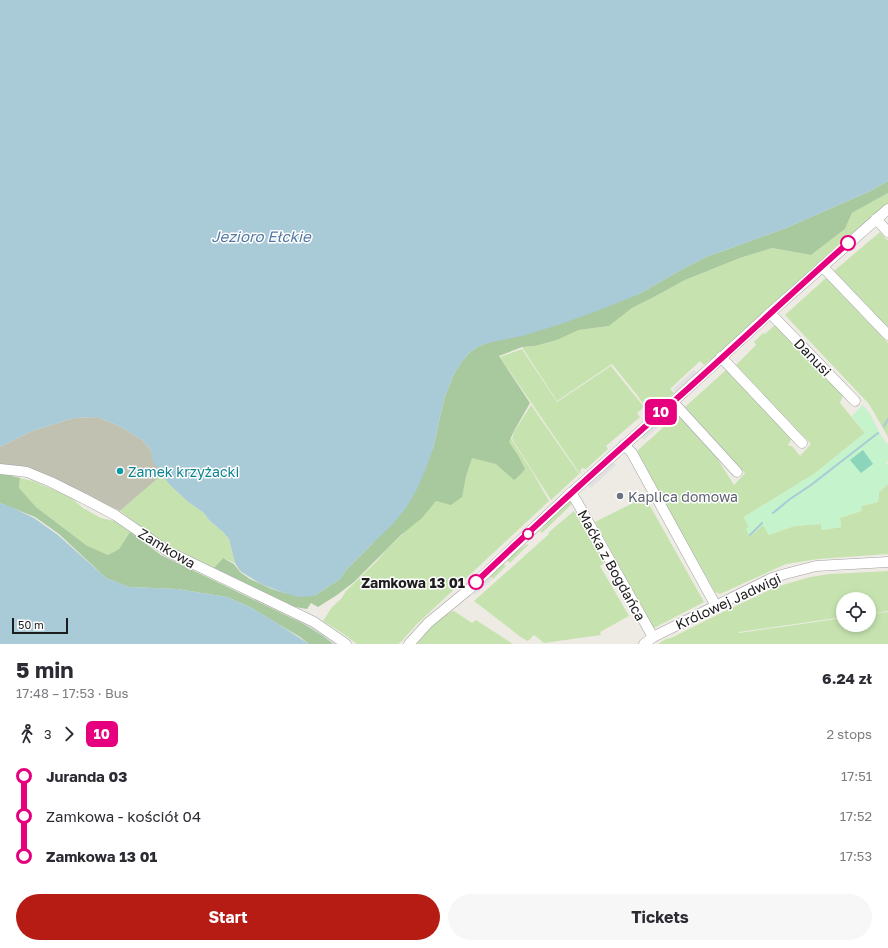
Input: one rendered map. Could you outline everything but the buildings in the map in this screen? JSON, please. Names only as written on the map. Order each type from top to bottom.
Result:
[{"type":"street","points":[[409,644],[428,623],[467,591],[571,493],[822,266],[888,209]]},
{"type":"street","points":[[876,219],[888,232]]},
{"type":"street","points":[[822,266],[888,335]]},
{"type":"street","name":"Danusi","points":[[770,313],[855,402]]},
{"type":"street","points":[[722,357],[802,443]]},
{"type":"street","points":[[673,402],[737,472]]},
{"type":"street","points":[[624,445],[632,453],[716,606]]},
{"type":"street","name":"Zamkowa","points":[[0,469],[27,472],[83,498],[116,515],[169,552],[314,622],[346,644]]},
{"type":"street","name":"Maćka z Bogdańca","points":[[571,493],[581,508],[653,637]]},
{"type":"street","name":"Królowej Jadwigi","points":[[644,644],[653,637],[772,578],[805,568],[821,565],[888,562]]},
{"type":"street","name":"Zamkowa","points":[[332,634],[342,644]]},
{"type":"shaded area","points":[[694,370],[698,374],[677,393],[673,389]]},
{"type":"shaded area","points":[[98,417],[121,427],[142,440],[151,450],[153,460],[162,475],[120,511],[83,493],[18,467],[0,464],[0,447],[32,431],[74,418]]},
{"type":"shaded area","points":[[661,417],[665,421],[644,440],[640,436]]},
{"type":"shaded area","points":[[613,461],[616,465],[591,488],[587,484]]},
{"type":"shaded area","points":[[488,576],[492,580],[475,595],[471,591]]},
{"type":"shaded area","points":[[296,617],[313,626],[338,644],[316,644],[293,625]]},
{"type":"green space","points":[[888,181],[888,193],[852,213],[845,229],[811,255],[772,248],[740,258],[685,280],[632,308],[609,326],[579,330],[557,340],[535,346],[522,347],[499,356],[530,403],[509,442],[525,469],[514,480],[496,464],[472,458],[466,476],[462,497],[451,505],[436,501],[422,518],[401,535],[354,582],[318,607],[311,603],[307,609],[295,607],[214,568],[223,558],[234,564],[240,572],[250,579],[272,589],[284,593],[314,596],[340,579],[346,570],[373,543],[433,449],[444,399],[454,374],[468,354],[479,346],[639,294],[706,257],[786,228],[868,192]]},
{"type":"green space","points":[[888,193],[888,203],[712,360],[711,359],[704,365],[700,361],[670,389],[674,393],[650,414],[612,364],[557,401],[522,347],[535,346],[557,340],[579,330],[609,326],[632,308],[685,280],[740,258],[772,248],[811,255],[845,229],[852,213]]},
{"type":"green space","points":[[880,232],[888,241],[888,327],[834,271]]},
{"type":"green space","points":[[826,278],[888,343],[888,437],[869,404],[785,315]]},
{"type":"green space","points":[[775,325],[843,395],[840,403],[865,433],[814,474],[744,517],[749,527],[746,529],[750,536],[763,524],[769,535],[794,526],[821,524],[822,530],[841,527],[840,518],[861,511],[861,506],[878,502],[879,492],[888,484],[888,554],[818,559],[786,564],[720,594],[715,592],[646,470],[647,469],[637,451],[678,414],[715,455],[734,485],[745,473],[685,407],[726,370],[791,439],[788,445],[792,446],[800,456],[811,444],[736,365],[756,345],[754,342],[763,333],[765,334]]},
{"type":"green space","points":[[522,349],[557,402],[611,366],[644,407],[637,413],[640,417],[606,446],[608,449],[586,469],[582,468],[580,474],[500,357]]},
{"type":"green space","points":[[474,381],[533,473],[549,501],[416,625],[398,644],[357,644],[323,621],[332,607],[341,599],[346,591],[402,535],[423,508]]},
{"type":"green space","points":[[531,405],[579,474],[551,500],[512,439],[514,432]]},
{"type":"green space","points":[[863,405],[888,445],[888,461],[886,463],[888,465],[888,484],[879,492],[878,502],[862,506],[861,511],[840,518],[841,527],[821,530],[821,524],[794,526],[769,535],[763,525],[750,537],[746,529],[749,527],[744,517],[814,474],[865,433],[852,416]]},
{"type":"green space","points":[[863,450],[873,464],[861,473],[850,460]]},
{"type":"green space","points":[[0,464],[12,476],[20,478],[19,488],[36,507],[86,545],[108,555],[119,549],[130,532],[161,555],[302,623],[333,644],[309,644],[250,607],[227,597],[177,589],[129,587],[106,578],[59,534],[35,517],[0,503]]},
{"type":"green space","points":[[162,475],[170,485],[187,501],[204,513],[209,520],[229,539],[235,563],[223,558],[214,568],[196,561],[165,545],[120,511]]},
{"type":"green space","points":[[20,478],[33,481],[70,497],[83,508],[101,518],[114,521],[130,532],[119,549],[108,555],[86,545],[36,507],[19,488]]},
{"type":"green space","points":[[645,497],[704,602],[654,628],[595,522]]},
{"type":"green space","points":[[568,502],[573,503],[542,533],[540,531],[555,513]]},
{"type":"green space","points":[[574,511],[604,563],[600,566],[629,616],[600,632],[601,635],[544,643],[534,635],[528,641],[474,601]]},
{"type":"green space","points":[[527,544],[528,545],[510,563],[506,559]]},
{"type":"green space","points":[[502,563],[506,566],[493,579],[489,576]]},
{"type":"green space","points":[[888,571],[888,611],[876,613],[876,592],[836,592],[836,618],[739,633],[836,619],[836,632],[876,632],[876,613],[888,612],[888,644],[658,644],[776,587],[810,577],[830,574]]},
{"type":"green space","points":[[454,611],[472,623],[476,620],[513,644],[416,644],[439,620]]},
{"type":"water","name":"Jezioro Ełckie","points":[[0,0],[888,0],[888,181],[868,192],[786,228],[706,257],[639,294],[600,310],[522,336],[479,346],[468,354],[454,374],[444,399],[433,449],[417,489],[406,508],[392,525],[346,570],[340,579],[314,596],[299,597],[261,584],[240,571],[235,563],[229,539],[209,520],[204,513],[187,501],[170,485],[152,460],[151,450],[142,440],[121,427],[98,417],[74,418],[32,431],[0,447]]},
{"type":"water","points":[[0,503],[34,518],[58,535],[106,578],[129,587],[177,589],[227,597],[250,607],[309,644],[0,644]]},
{"type":"waterway","points":[[884,426],[888,419]]},
{"type":"waterway","points":[[773,513],[878,433]]},
{"type":"waterway","points":[[750,535],[762,523]]},
{"type":"bus line","name":"10","points":[[476,582],[571,493],[848,243]]},
{"type":"place","name":"Zamek krzyżacki","points":[[120,471]]},
{"type":"place","name":"Kaplica domowa","points":[[620,496]]},
{"type":"place","name":"Zamkowa 13 01","points":[[476,582]]}]
